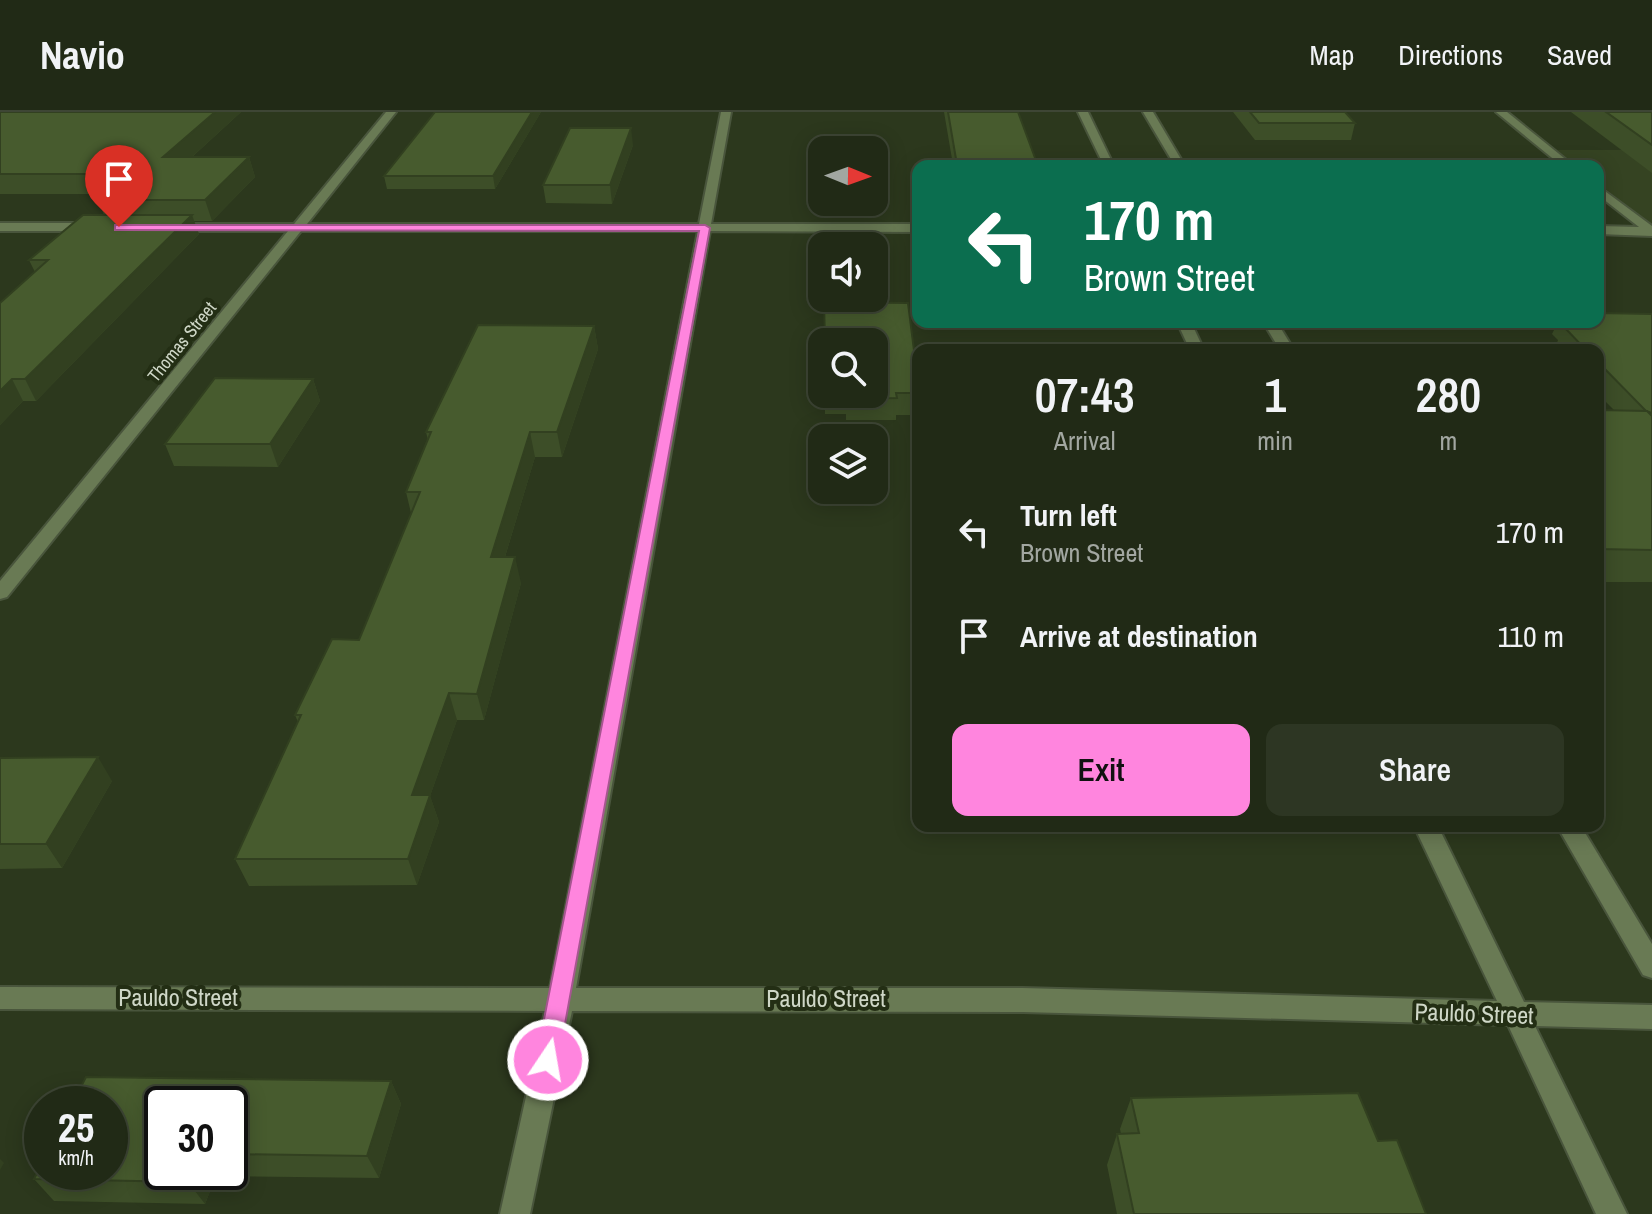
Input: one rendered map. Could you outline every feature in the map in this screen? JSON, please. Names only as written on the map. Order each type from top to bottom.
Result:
[{"type":"street","name":"Thomas Street","points":[[0,593],[391,112]]},
{"type":"street","points":[[515,1214],[561,998],[726,112]]},
{"type":"street","points":[[1083,112],[1106,160]]},
{"type":"street","points":[[1148,112],[1176,160]]},
{"type":"street","points":[[1501,112],[1561,160]]},
{"type":"street","points":[[1604,194],[1651,231]]},
{"type":"street","points":[[0,227],[109,227]]},
{"type":"street","points":[[156,227],[912,228]]},
{"type":"street","points":[[1604,230],[1651,231]]},
{"type":"street","points":[[1429,832],[1612,1214]]},
{"type":"street","points":[[1573,832],[1652,967]]},
{"type":"street","name":"Pauldo Street","points":[[0,998],[1023,1000],[1652,1017]]},
{"type":"shaded area","points":[[1557,150],[1652,150],[1652,226],[1604,188],[1604,160],[1570,160]]},
{"type":"building","points":[[0,112],[215,112],[163,157],[249,157],[205,200],[98,200],[129,174],[0,174]]},
{"type":"building","points":[[435,112],[532,112],[493,176],[384,176]]},
{"type":"building","points":[[948,112],[1018,112],[1036,160],[946,159],[956,159]]},
{"type":"building","points":[[1250,112],[1345,112],[1355,123],[1259,123]]},
{"type":"building","points":[[1606,112],[1652,112],[1652,145]]},
{"type":"building","points":[[570,128],[631,128],[610,185],[543,185]]},
{"type":"building","points":[[83,215],[192,215],[25,379],[12,379],[0,391],[0,303],[48,260],[29,260]]},
{"type":"building","points":[[888,303],[908,303],[913,344],[912,393],[896,393],[897,398],[888,398],[888,328],[825,328],[824,312],[888,312]]},
{"type":"building","points":[[1604,313],[1652,314],[1652,413],[1646,411],[1604,368],[1604,344],[1580,344],[1565,328],[1604,328]]},
{"type":"building","points":[[478,325],[594,326],[557,432],[530,432],[491,557],[515,557],[477,694],[449,693],[412,795],[430,795],[408,859],[235,859],[301,715],[295,715],[332,639],[359,640],[420,492],[406,492],[431,432],[426,432]]},
{"type":"building","points":[[215,378],[313,379],[270,444],[165,444]]},
{"type":"building","points":[[1604,410],[1647,411],[1652,416],[1652,550],[1604,549]]},
{"type":"building","points":[[98,757],[46,844],[0,844],[0,758]]},
{"type":"building","points":[[86,1077],[391,1081],[367,1156],[248,1154],[248,1086],[144,1086],[144,1181],[128,1181],[128,1086],[81,1086]]},
{"type":"building","points":[[1358,1093],[1378,1141],[1397,1140],[1426,1214],[1134,1214],[1117,1134],[1139,1133],[1131,1098]]},
{"type":"route","points":[[119,227],[705,228],[548,1060]]}]
